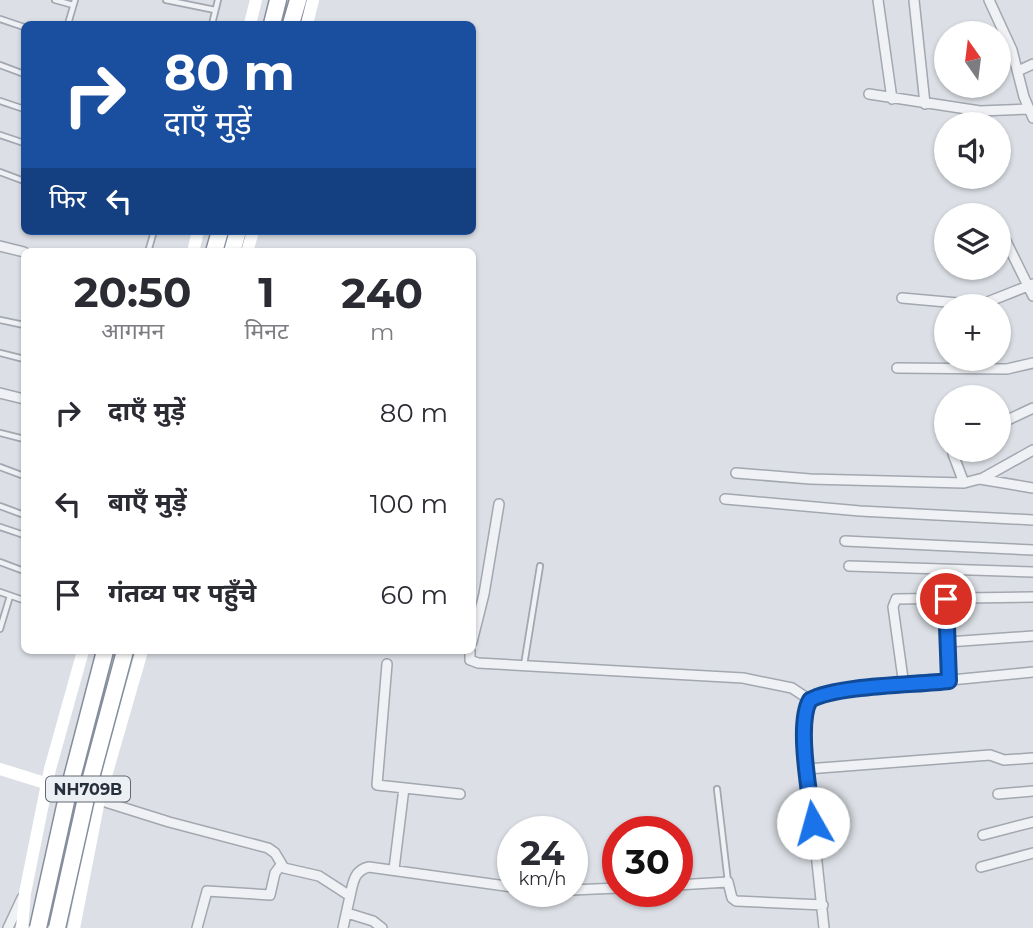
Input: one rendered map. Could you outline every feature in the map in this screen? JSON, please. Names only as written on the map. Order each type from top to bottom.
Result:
[{"type":"highway","points":[[273,21],[278,0]]},
{"type":"highway","points":[[292,21],[298,0]]},
{"type":"highway","name":"NH709B","points":[[27,928],[63,811],[104,654]]},
{"type":"highway","name":"NH709B","points":[[57,928],[89,785],[124,654]]},
{"type":"street","points":[[251,21],[256,0]]},
{"type":"street","points":[[308,21],[313,0]]},
{"type":"street","points":[[878,0],[892,99]]},
{"type":"street","points":[[914,0],[925,104]]},
{"type":"street","points":[[989,0],[1012,50],[1033,118]]},
{"type":"street","points":[[1018,71],[1033,64]]},
{"type":"street","points":[[869,94],[989,112],[1028,108]]},
{"type":"street","points":[[0,246],[21,251]]},
{"type":"street","points":[[902,298],[985,303],[1032,289],[1011,250]]},
{"type":"street","points":[[897,368],[1007,369],[1033,363]]},
{"type":"street","points":[[0,393],[21,399]]},
{"type":"street","points":[[1011,418],[1033,408]]},
{"type":"street","points":[[736,473],[810,480],[964,483],[979,479],[1033,450]]},
{"type":"street","points":[[958,462],[964,483]]},
{"type":"street","points":[[979,479],[1033,488]]},
{"type":"street","points":[[725,499],[860,511],[1033,520]]},
{"type":"street","points":[[476,626],[499,504]]},
{"type":"street","points":[[845,541],[1033,550]]},
{"type":"street","points":[[849,566],[1033,572]]},
{"type":"street","points":[[904,686],[894,603],[900,598],[1033,597]]},
{"type":"street","points":[[946,599],[949,681]]},
{"type":"street","points":[[948,642],[1033,636]]},
{"type":"street","points":[[8,928],[24,893],[47,782],[82,654]]},
{"type":"street","points":[[74,928],[99,800],[141,654]]},
{"type":"street","points":[[470,654],[469,658],[473,662],[743,678],[792,688],[810,700]]},
{"type":"street","points":[[387,664],[377,783],[381,787],[460,794]]},
{"type":"street","points":[[824,928],[807,769],[804,713],[810,700],[831,693],[1033,672]]},
{"type":"street","points":[[807,769],[990,755],[1004,760],[1033,758]]},
{"type":"street","points":[[0,769],[169,822],[268,848],[275,852],[281,865],[319,876],[350,896]]},
{"type":"street","points":[[394,869],[404,788]]},
{"type":"street","points":[[998,794],[1033,791]]},
{"type":"street","points":[[984,835],[1033,822]]},
{"type":"street","points":[[981,867],[1033,853]]},
{"type":"street","points":[[197,928],[207,891],[270,895],[275,873],[281,865]]},
{"type":"street","points":[[343,928],[354,877],[363,868],[394,869],[497,885]]},
{"type":"street","points":[[693,884],[728,882],[732,898],[736,901],[823,905]]},
{"type":"street","points":[[24,893],[27,928]]},
{"type":"street","points":[[348,913],[373,921],[382,928]]},
{"type":"lane","points":[[55,0],[74,3],[69,21]]},
{"type":"lane","points":[[166,0],[215,10]]},
{"type":"lane","points":[[213,21],[218,0]]},
{"type":"lane","points":[[0,19],[21,26]]},
{"type":"lane","points":[[0,65],[21,73]]},
{"type":"lane","points":[[0,101],[21,108]]},
{"type":"lane","points":[[0,135],[21,142]]},
{"type":"lane","points":[[0,172],[21,180]]},
{"type":"lane","points":[[0,320],[21,324]]},
{"type":"lane","points":[[0,354],[21,358]]},
{"type":"lane","points":[[0,433],[21,438]]},
{"type":"lane","points":[[0,467],[21,475]]},
{"type":"lane","points":[[0,506],[21,514]]},
{"type":"lane","points":[[0,527],[21,534]]},
{"type":"lane","points":[[0,562],[21,570]]},
{"type":"lane","points":[[524,666],[540,566]]},
{"type":"lane","points":[[0,592],[21,599]]},
{"type":"lane","points":[[0,629],[10,596]]},
{"type":"lane","points":[[717,789],[728,882]]},
{"type":"route","points":[[813,823],[804,740],[804,713],[807,705],[810,700],[822,695],[949,681],[946,599]]}]
